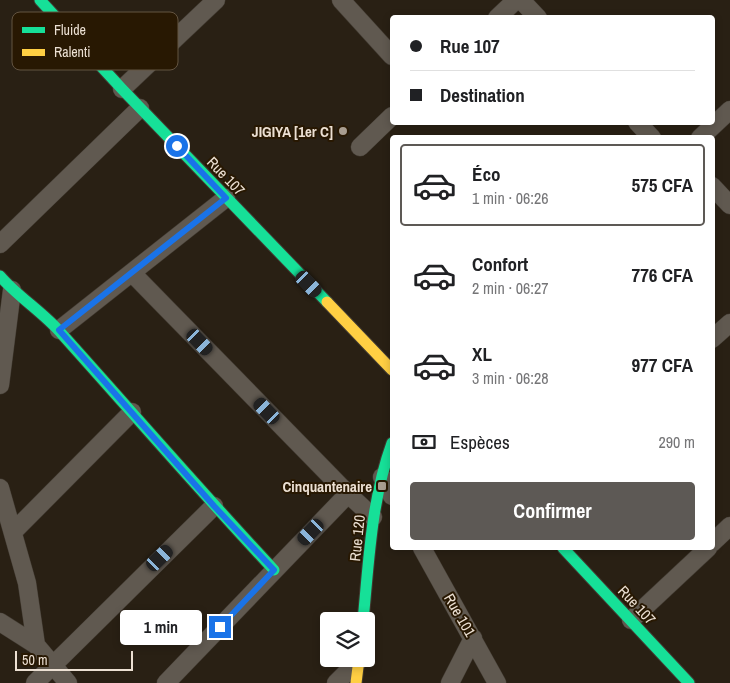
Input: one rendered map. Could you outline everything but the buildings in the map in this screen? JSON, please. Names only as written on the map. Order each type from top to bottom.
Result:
[{"type":"street","name":"Rue 107","points":[[40,0],[51,12]]},
{"type":"street","points":[[178,36],[216,0]]},
{"type":"street","points":[[341,0],[390,54]]},
{"type":"street","points":[[500,15],[516,0]]},
{"type":"street","points":[[521,0],[535,15]]},
{"type":"street","name":"Rue 107","points":[[104,70],[390,368]]},
{"type":"street","points":[[122,89],[142,70]]},
{"type":"street","points":[[0,244],[140,108]]},
{"type":"street","points":[[715,124],[730,110]]},
{"type":"street","points":[[360,147],[390,118]]},
{"type":"street","points":[[640,125],[649,135]]},
{"type":"street","points":[[703,135],[714,125]]},
{"type":"street","points":[[715,189],[730,205]]},
{"type":"street","points":[[59,330],[226,198]]},
{"type":"street","points":[[132,273],[348,494],[373,517]]},
{"type":"street","points":[[0,276],[12,290],[59,330],[214,506],[274,570]]},
{"type":"street","points":[[0,385],[12,290]]},
{"type":"street","points":[[715,336],[730,323]]},
{"type":"street","points":[[13,532],[132,412]]},
{"type":"street","name":"Rue 120","points":[[364,612],[373,517],[390,449]]},
{"type":"street","points":[[382,476],[390,492]]},
{"type":"street","points":[[0,488],[27,583],[36,645]]},
{"type":"street","points":[[166,683],[348,494]]},
{"type":"street","points":[[35,683],[52,664],[214,506]]},
{"type":"street","points":[[715,540],[730,526]]},
{"type":"street","name":"Rue 101","points":[[423,550],[497,683]]},
{"type":"street","name":"Rue 107","points":[[565,550],[686,682]]},
{"type":"street","points":[[631,620],[706,550]]},
{"type":"street","points":[[0,622],[36,645],[68,683]]},
{"type":"street","points":[[450,683],[473,638]]},
{"type":"street","points":[[336,683],[351,667]]},
{"type":"street","points":[[356,683],[358,667]]},
{"type":"traffic: fast","points":[[40,0],[51,12]]},
{"type":"traffic: fast","points":[[104,70],[327,302]]},
{"type":"traffic: fast","points":[[0,276],[54,325],[274,570]]},
{"type":"traffic: fast","points":[[364,612],[375,509],[390,449]]},
{"type":"traffic: fast","points":[[565,550],[689,683]]},
{"type":"traffic: slow","points":[[327,302],[390,368]]},
{"type":"traffic: slow","points":[[356,683],[358,667]]},
{"type":"place","name":"JIGIYA [1er C]","points":[[343,131]]},
{"type":"place","name":"Cinquantenaire","points":[[382,486]]},
{"type":"route","points":[[177,146],[226,198],[59,330],[214,506],[274,570],[220,627]]}]
